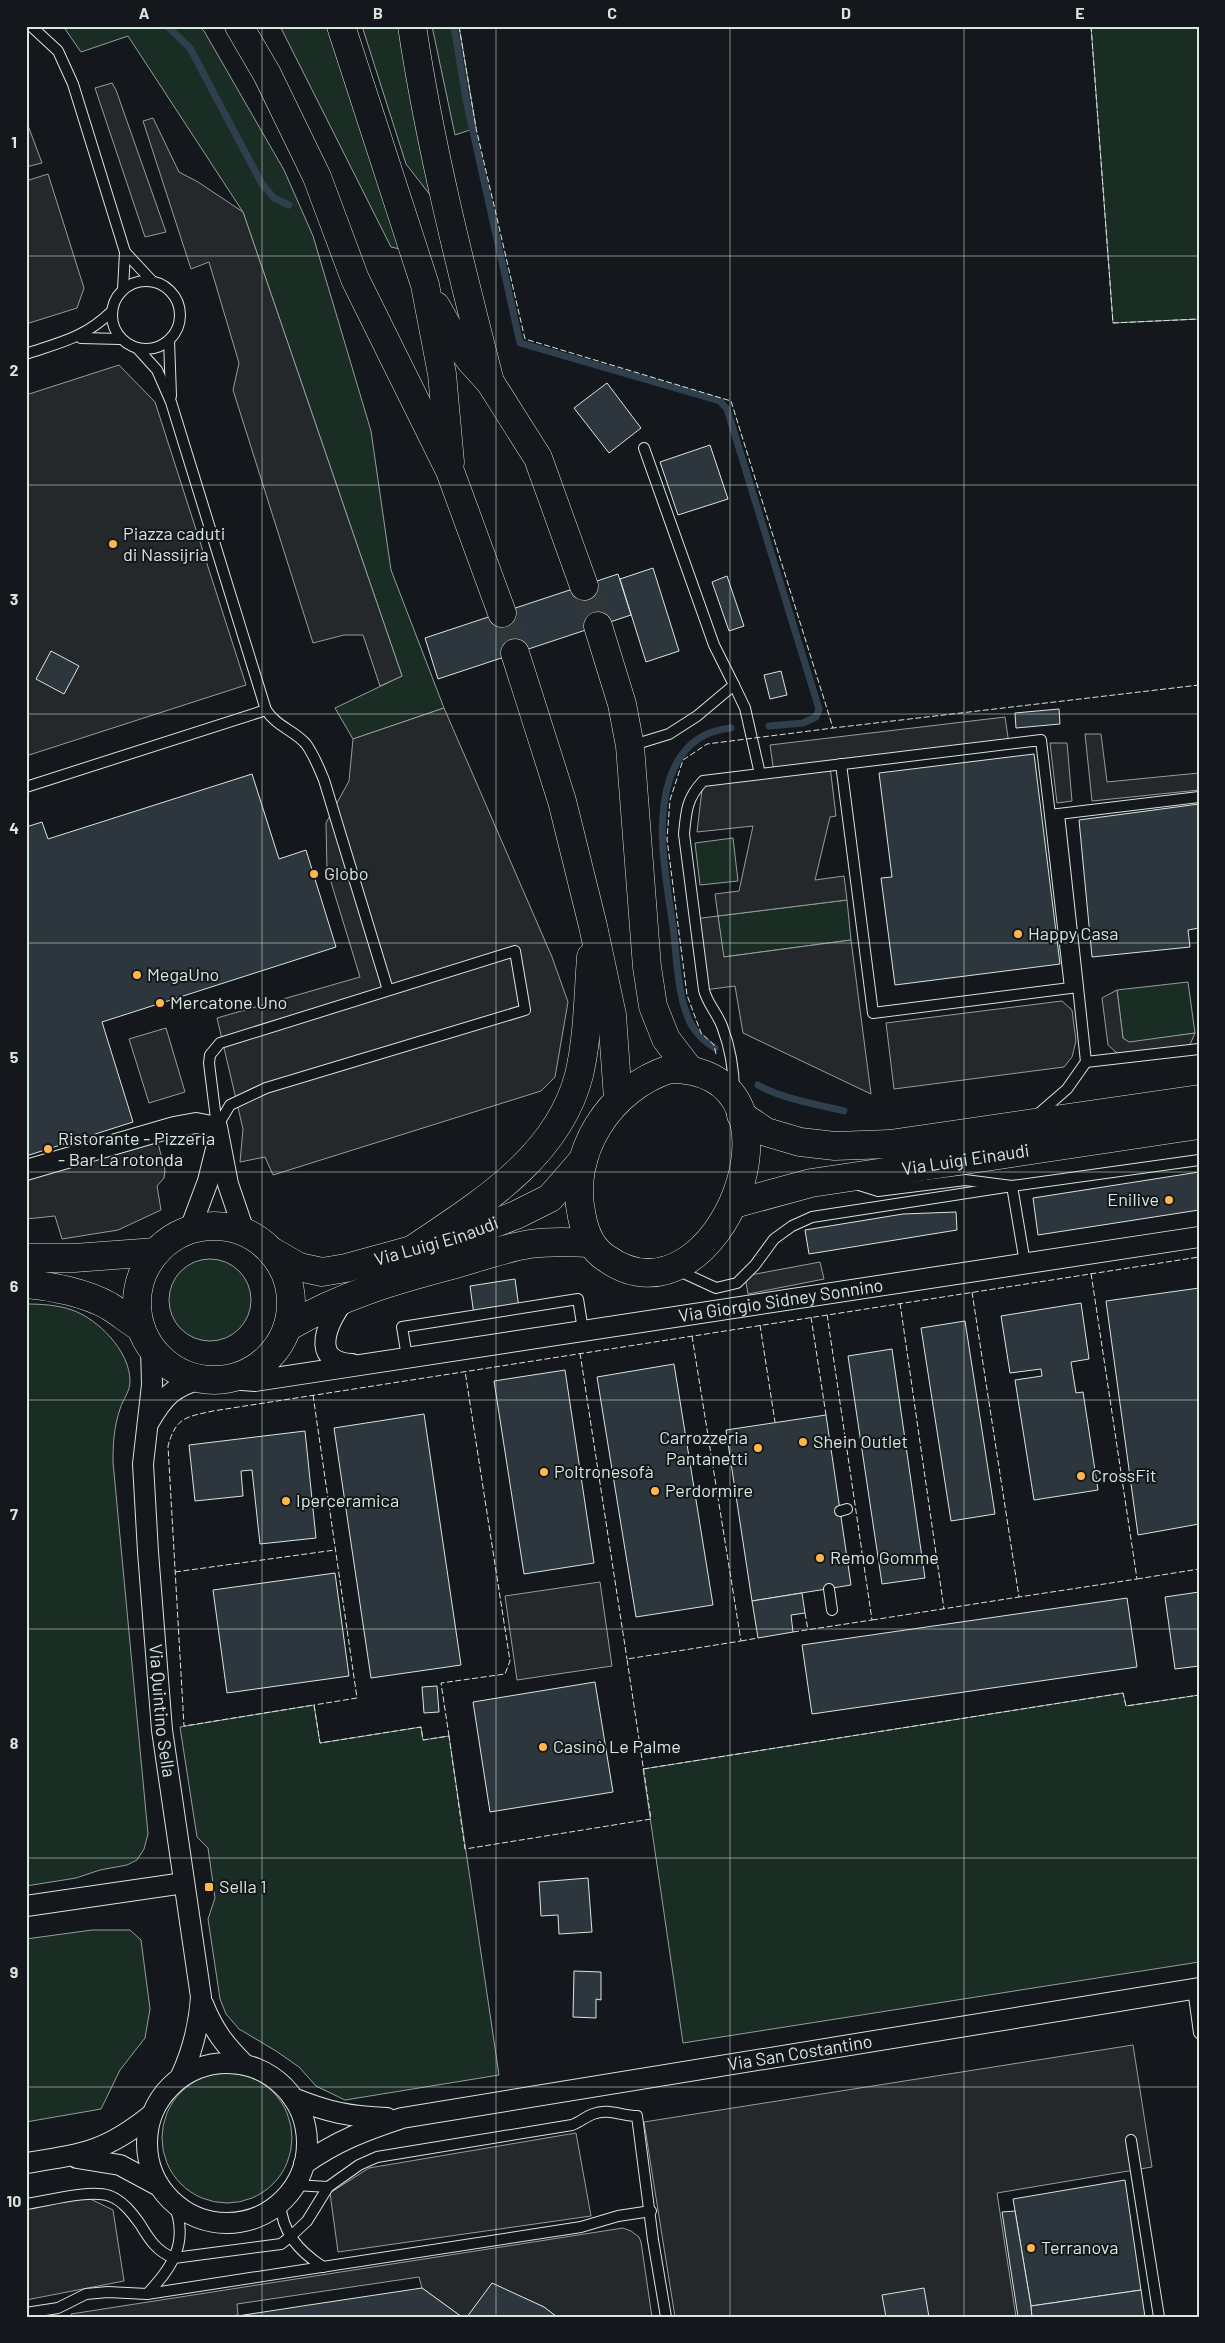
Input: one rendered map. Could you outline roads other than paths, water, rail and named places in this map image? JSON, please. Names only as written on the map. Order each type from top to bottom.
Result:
[{"type":"main road","points":[[239,26],[267,74],[317,177],[355,279],[450,471],[502,613]]},
{"type":"main road","points":[[341,26],[425,285],[442,374],[450,471]]},
{"type":"main road","points":[[412,26],[418,64],[460,262],[490,382]]},
{"type":"main road","points":[[425,285],[454,338],[470,360],[490,382],[538,458],[584,586]]},
{"type":"main road","points":[[598,626],[622,704],[630,746],[647,967],[653,1006],[666,1039],[689,1069]]},
{"type":"main road","points":[[515,654],[562,801],[593,926],[612,1015],[618,1100]]},
{"type":"main road","points":[[412,1250],[475,1207],[516,1174],[545,1144],[564,1114],[579,1076],[586,1032],[593,926]]},
{"type":"main road","name":"Via Luigi Einaudi","points":[[738,1106],[746,1134],[746,1158],[742,1181],[734,1204],[723,1224],[708,1242],[690,1258],[672,1267],[655,1272],[628,1270],[604,1257],[591,1243],[584,1227],[580,1208],[583,1160],[591,1138],[603,1118],[618,1100],[636,1084],[654,1074],[670,1070],[689,1069],[706,1075],[722,1084],[738,1106],[766,1132],[800,1142],[835,1146],[890,1144],[1199,1099]]},
{"type":"main road","name":"Via Luigi Einaudi","points":[[734,1204],[802,1185],[1199,1125]]},
{"type":"main road","name":"Via Luigi Einaudi","points":[[146,1338],[138,1315],[139,1288],[147,1265],[156,1252],[177,1235],[190,1229],[217,1225],[244,1231],[299,1268],[322,1272],[346,1268],[459,1236],[516,1215],[550,1198],[583,1160]]},
{"type":"main road","name":"Via Luigi Einaudi","points":[[288,1328],[317,1310],[348,1296],[416,1274],[530,1244],[557,1241],[591,1243]]},
{"type":"main road","points":[[26,1258],[74,1258],[156,1252]]},
{"type":"main road","name":"Via Luigi Einaudi","points":[[26,1284],[39,1285],[107,1305],[146,1338],[171,1367],[184,1374],[201,1379],[229,1379],[243,1375],[266,1361],[276,1350],[288,1328],[292,1301],[290,1288],[281,1263],[273,1252]]},
{"type":"street","points":[[26,1170],[196,1122],[218,1134]]},
{"type":"street","points":[[190,1229],[208,1181],[218,1134]]},
{"type":"street","points":[[218,1134],[228,1184],[244,1231]]},
{"type":"street","name":"Via Giorgio Sidney Sonnino","points":[[229,1379],[255,1381],[1199,1237]]},
{"type":"street","name":"Via Giorgio Sidney Sonnino","points":[[348,1296],[330,1319],[326,1340],[327,1352],[332,1359],[342,1363],[362,1364]]},
{"type":"street","name":"Via Quintino Sella","points":[[146,1338],[152,1385],[144,1464],[150,1579],[162,1730],[200,1997],[198,2027],[192,2053],[182,2076]]},
{"type":"street","name":"Via Quintino Sella","points":[[148,1424],[160,1403],[172,1392],[185,1384],[201,1379]]},
{"type":"street","points":[[26,1906],[184,1883]]},
{"type":"street","name":"Via San Costantino","points":[[304,2164],[329,2147],[355,2133],[402,2118],[1196,1989]]},
{"type":"street","name":"Via Quintino Sella","points":[[200,1997],[213,2028],[224,2045],[245,2065]]},
{"type":"street","name":"Via San Costantino","points":[[212,2064],[245,2065],[268,2074],[277,2080],[293,2098],[300,2110],[305,2130],[306,2150],[304,2164],[294,2185],[280,2202],[264,2214],[246,2221],[227,2223],[208,2221],[190,2214],[174,2204],[159,2186],[148,2159],[146,2144],[151,2115],[169,2087],[182,2076],[196,2068],[212,2064]]},
{"type":"street","name":"Via San Costantino","points":[[293,2098],[326,2111],[356,2117],[402,2118]]},
{"type":"street","name":"Via San Costantino","points":[[26,2163],[94,2151],[113,2142],[151,2115]]},
{"type":"street","name":"Via San Costantino","points":[[67,2156],[120,2165],[159,2186]]},
{"type":"lane","points":[[31,26],[58,51],[72,84],[125,252],[123,289]]},
{"type":"lane","points":[[125,252],[152,281]]},
{"type":"lane","points":[[120,339],[112,322],[111,312],[117,295],[123,289],[137,282],[152,281],[163,284],[172,292],[177,301],[180,311],[179,322],[169,340],[160,346],[149,349],[137,348]]},
{"type":"lane","points":[[26,354],[75,338],[95,328],[111,312]]},
{"type":"lane","points":[[75,338],[100,336],[120,339],[137,348],[157,370],[171,402],[266,710],[278,725],[305,744],[315,759],[324,780],[388,990]]},
{"type":"lane","points":[[169,340],[171,402]]},
{"type":"lane","points":[[644,448],[714,645],[745,708],[760,774]]},
{"type":"lane","points":[[630,746],[669,734],[697,716],[734,685]]},
{"type":"lane","points":[[26,787],[266,710]]},
{"type":"lane","points":[[738,1106],[731,1057],[721,1026],[704,990],[684,834],[686,811],[692,793],[703,781],[1041,740],[1055,814],[1074,988],[1086,1062],[1067,1089],[1027,1124]]},
{"type":"lane","points":[[842,764],[872,1013],[1074,988]]},
{"type":"lane","points":[[1055,814],[1199,797]]},
{"type":"lane","points":[[515,951],[525,1010],[266,1088],[230,1105],[218,1134],[209,1063],[210,1055],[220,1043],[515,951]]},
{"type":"lane","points":[[1086,1062],[1199,1048]]},
{"type":"lane","points":[[672,1267],[716,1288],[737,1282],[755,1264],[774,1239],[792,1226],[812,1217],[1012,1186],[1199,1160]]},
{"type":"lane","points":[[840,1179],[878,1191],[965,1180],[1012,1186]]},
{"type":"lane","points":[[1012,1186],[1025,1263]]},
{"type":"lane","points":[[407,1357],[402,1328],[578,1299],[583,1330]]},
{"type":"lane","points":[[829,1589],[832,1610]]},
{"type":"lane","points":[[1196,1989],[1199,2033]]},
{"type":"lane","points":[[26,2204],[92,2194],[109,2196],[122,2203],[134,2215],[151,2242],[163,2254],[174,2258],[281,2244],[307,2221],[328,2187],[359,2165],[377,2157],[572,2125],[594,2113],[607,2111],[637,2116],[651,2212],[653,2240],[666,2317]]},
{"type":"lane","points":[[1131,2140],[1159,2317]]},
{"type":"lane","points":[[294,2185],[328,2187]]},
{"type":"lane","points":[[280,2202],[284,2226],[290,2237],[306,2256],[323,2267]]},
{"type":"lane","points":[[147,2294],[162,2278],[179,2246],[181,2230],[174,2204]]},
{"type":"lane","points":[[26,2313],[58,2308],[86,2294],[108,2292],[147,2294],[581,2227],[618,2216],[651,2212]]},
{"type":"waterway","points":[[167,26],[190,48],[262,184],[274,198],[289,205]]},
{"type":"waterway","points":[[454,26],[466,100],[520,343],[720,401],[727,409],[819,709],[816,717],[803,723],[769,726]]},
{"type":"waterway","points":[[715,1048],[693,1028],[683,1003],[677,969],[662,838],[665,800],[669,781],[678,760],[684,751],[700,738],[709,733],[731,728]]},
{"type":"waterway","points":[[758,1085],[789,1098],[844,1111]]},
{"type":"tunnel","points":[[584,586],[598,626]]},
{"type":"tunnel","points":[[502,613],[515,653]]},
{"type":"place","name":"Piazza caduti di Nassijria","points":[[113,544]]},
{"type":"place","name":"Globo","points":[[314,874]]},
{"type":"place","name":"Happy Casa","points":[[1018,934]]},
{"type":"place","name":"MegaUno","points":[[137,975]]},
{"type":"place","name":"Mercatone Uno","points":[[160,1003]]},
{"type":"place","name":"Ristorante - Pizzeria - Bar La rotonda","points":[[48,1149]]},
{"type":"place","name":"Enilive","points":[[1169,1200]]},
{"type":"place","name":"Shein Outlet","points":[[803,1442]]},
{"type":"place","name":"Carrozzeria Pantanetti","points":[[758,1448]]},
{"type":"place","name":"Poltronesofà","points":[[544,1472]]},
{"type":"place","name":"CrossFit","points":[[1081,1476]]},
{"type":"place","name":"Perdormire","points":[[655,1491]]},
{"type":"place","name":"Iperceramica","points":[[286,1501]]},
{"type":"place","name":"Remo Gomme","points":[[820,1558]]},
{"type":"place","name":"Casinò Le Palme","points":[[543,1747]]},
{"type":"place","name":"Sella 1","points":[[209,1887]]},
{"type":"place","name":"Terranova","points":[[1031,2248]]}]
